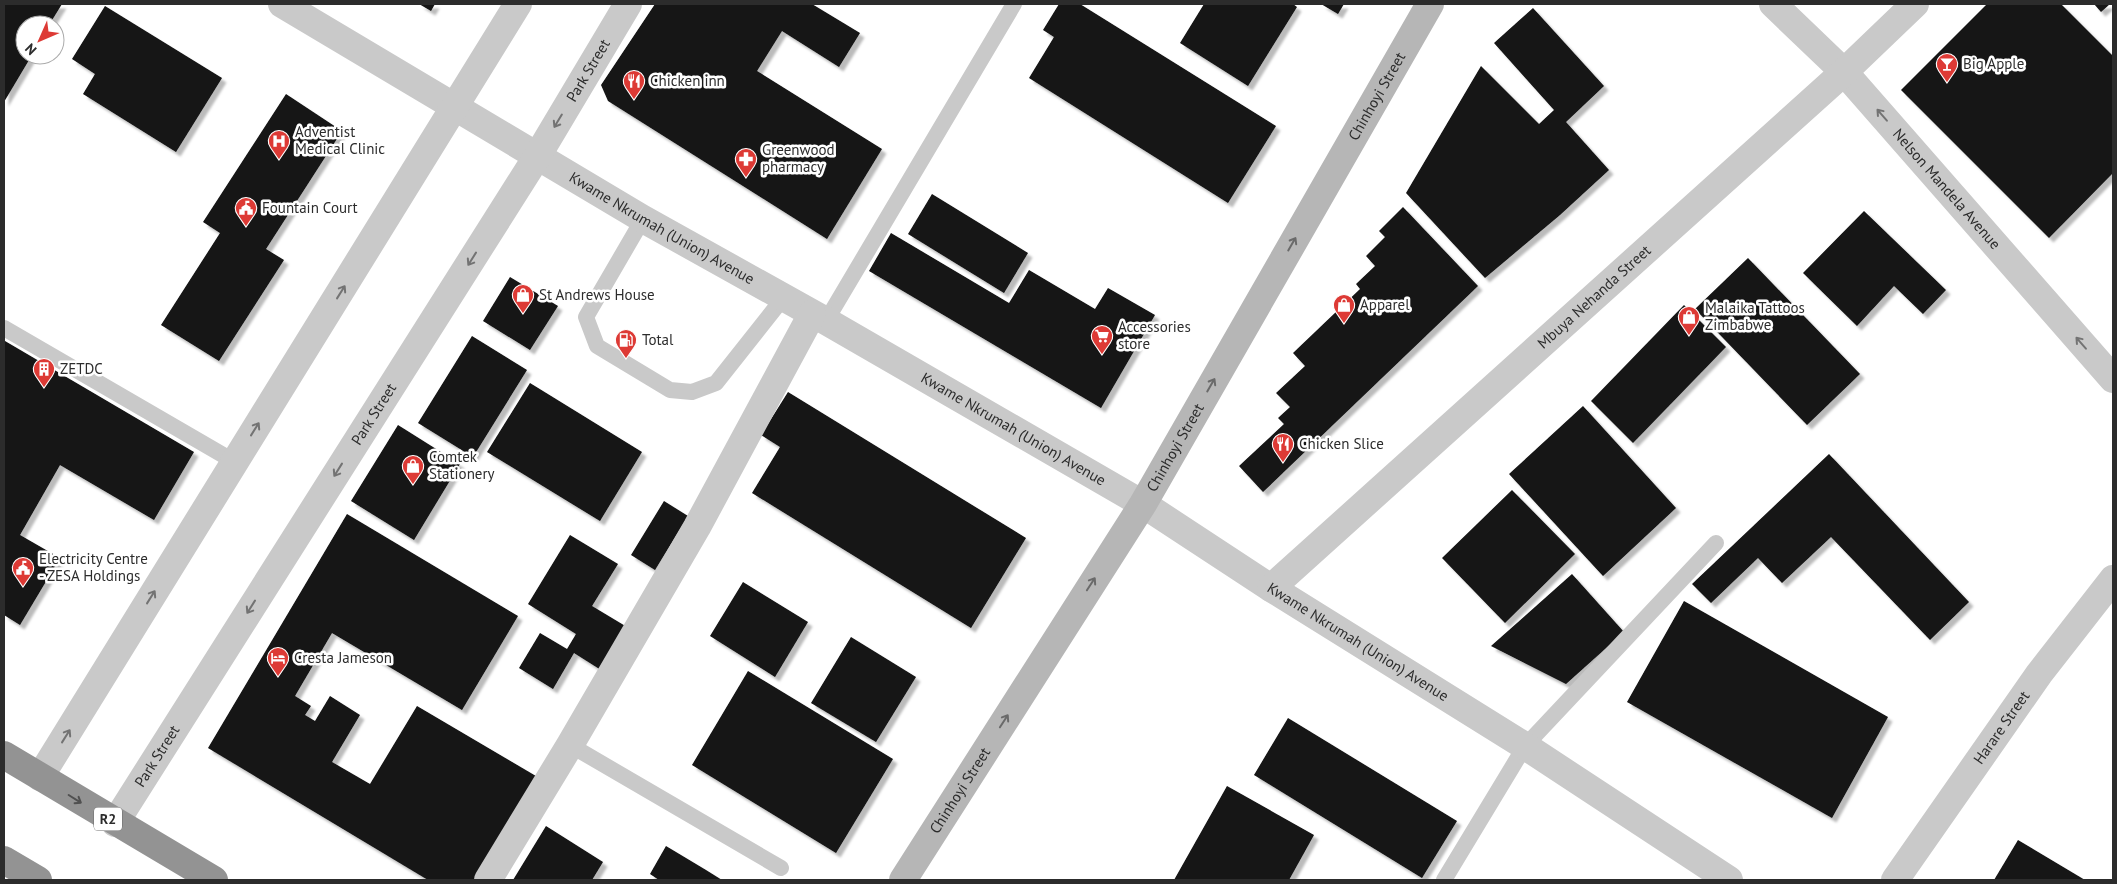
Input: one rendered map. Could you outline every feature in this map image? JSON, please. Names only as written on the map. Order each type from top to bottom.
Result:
[{"type":"highway","name":"R2","points":[[4,756],[214,880]]},
{"type":"street","name":"Kwame Nkrumah (Union) Avenue","points":[[282,4],[643,219],[784,297],[1143,504],[1271,588],[1525,746],[1729,880]]},
{"type":"street","points":[[40,777],[518,4]]},
{"type":"street","name":"Park Street","points":[[115,823],[538,155],[628,4]]},
{"type":"street","name":"Chinhoyi Street","points":[[903,880],[1143,504],[1430,4]]},
{"type":"street","name":"Nelson Mandela Avenue","points":[[1773,4],[1844,72],[2113,379]]},
{"type":"street","name":"Mbuya Nehanda Street","points":[[1271,588],[1844,72],[1916,4]]},
{"type":"street","points":[[488,880],[570,746],[819,317]]},
{"type":"street","name":"Harare Street","points":[[1895,880],[2039,674],[2113,579]]},
{"type":"lane","points":[[819,317],[1014,4]]},
{"type":"lane","points":[[643,219],[586,317],[597,346],[670,390],[692,392],[716,382],[784,297]]},
{"type":"lane","points":[[4,328],[235,462]]},
{"type":"lane","points":[[1444,880],[1525,746],[1716,543]]},
{"type":"lane","points":[[570,746],[781,868]]},
{"type":"building","points":[[4,4],[62,4],[55,15],[15,15],[15,65],[26,65],[4,102]]},
{"type":"building","points":[[419,4],[435,4],[431,11]]},
{"type":"building","points":[[655,4],[812,4],[860,33],[839,67],[782,31],[757,71],[882,149],[827,239],[608,101],[601,85]]},
{"type":"building","points":[[1059,4],[1080,4],[1276,126],[1228,203],[1029,78],[1054,37],[1043,30]]},
{"type":"building","points":[[1204,4],[1293,4],[1297,7],[1248,86],[1180,43]]},
{"type":"building","points":[[1321,4],[1344,4],[1338,14]]},
{"type":"building","points":[[1987,4],[2061,4],[2113,56],[2113,173],[2049,238],[1901,90]]},
{"type":"building","points":[[2094,4],[2110,4],[2101,12]]},
{"type":"building","points":[[105,6],[222,78],[176,152],[83,94],[95,74],[72,59]]},
{"type":"building","points":[[1533,8],[1604,86],[1566,122],[1609,170],[1560,215],[1485,278],[1406,193],[1481,66],[1539,124],[1554,110],[1494,43]]},
{"type":"building","name":"Fountain Court","points":[[286,94],[342,131],[266,249],[284,260],[219,361],[161,325],[220,233],[203,222]]},
{"type":"building","points":[[932,194],[1028,253],[1004,293],[908,234]]},
{"type":"building","points":[[1403,207],[1478,286],[1263,492],[1239,466],[1284,424],[1278,418],[1290,407],[1276,393],[1305,366],[1293,353],[1360,289],[1356,284],[1375,266],[1366,256],[1385,237],[1379,231]]},
{"type":"building","points":[[1864,211],[1946,290],[1923,314],[1894,286],[1857,326],[1803,273]]},
{"type":"building","points":[[891,233],[1009,303],[1029,270],[1095,309],[1108,288],[1155,315],[1101,408],[869,271]]},
{"type":"building","points":[[1748,258],[1860,374],[1807,425],[1695,309]]},
{"type":"building","points":[[510,277],[558,306],[530,350],[483,321]]},
{"type":"building","points":[[1684,305],[1726,347],[1633,443],[1591,401]]},
{"type":"building","points":[[472,336],[527,370],[473,457],[418,423]]},
{"type":"building","name":"ZETDC","points":[[5,341],[194,452],[154,520],[60,465],[20,535],[60,558],[20,625],[4,615]]},
{"type":"building","points":[[530,383],[642,452],[600,521],[487,452]]},
{"type":"building","points":[[788,392],[1026,538],[971,628],[752,493],[780,447],[761,435]]},
{"type":"building","points":[[1583,406],[1676,508],[1603,576],[1509,474]]},
{"type":"building","points":[[398,425],[460,464],[414,540],[351,501]]},
{"type":"building","points":[[1829,454],[1969,602],[1930,640],[1831,537],[1782,583],[1758,558],[1711,603],[1692,584]]},
{"type":"building","points":[[1512,490],[1575,554],[1505,623],[1442,558]]},
{"type":"building","points":[[664,501],[688,516],[655,570],[631,555]]},
{"type":"building","points":[[347,514],[518,616],[462,710],[332,633],[295,696],[311,706],[305,715],[315,721],[330,696],[360,715],[332,762],[370,784],[417,706],[541,779],[481,880],[428,880],[208,748]]},
{"type":"building","points":[[570,535],[618,564],[592,606],[627,627],[601,670],[574,653],[553,689],[519,668],[540,633],[567,649],[576,634],[528,604]]},
{"type":"building","points":[[1572,574],[1624,632],[1566,684],[1491,646]]},
{"type":"building","points":[[743,582],[808,622],[775,677],[710,636]]},
{"type":"building","points":[[1684,601],[1888,717],[1832,818],[1627,702]]},
{"type":"building","points":[[851,637],[916,677],[876,742],[811,703]]},
{"type":"building","points":[[748,671],[893,759],[836,853],[692,765]]},
{"type":"building","points":[[1288,718],[1457,821],[1422,878],[1254,775]]},
{"type":"building","points":[[1227,786],[1314,835],[1289,880],[1174,880]]},
{"type":"building","points":[[546,826],[603,862],[592,880],[513,880]]},
{"type":"building","points":[[2018,840],[2085,880],[1994,880]]},
{"type":"building","points":[[666,846],[722,880],[659,880],[650,874]]},
{"type":"place","name":"Big Apple","points":[[1947,83]]},
{"type":"place","name":"Chicken inn","points":[[634,100]]},
{"type":"place","name":"Adventist Medical Clinic","points":[[279,160]]},
{"type":"place","name":"Greenwood pharmacy","points":[[746,178]]},
{"type":"place","name":"Fountain Court","points":[[246,227]]},
{"type":"place","name":"St Andrews House","points":[[523,314]]},
{"type":"place","name":"Apparel","points":[[1344,324]]},
{"type":"place","name":"Malaika Tattoos Zimbabwe","points":[[1689,336]]},
{"type":"place","name":"Accessories store","points":[[1102,355]]},
{"type":"place","name":"Total","points":[[626,359]]},
{"type":"place","name":"ZETDC","points":[[44,388]]},
{"type":"place","name":"Chicken Slice","points":[[1283,463]]},
{"type":"place","name":"Comtek Stationery","points":[[413,485]]},
{"type":"place","name":"Electricity Centre - ZESA Holdings","points":[[23,587]]},
{"type":"place","name":"Cresta Jameson","points":[[278,677]]}]
